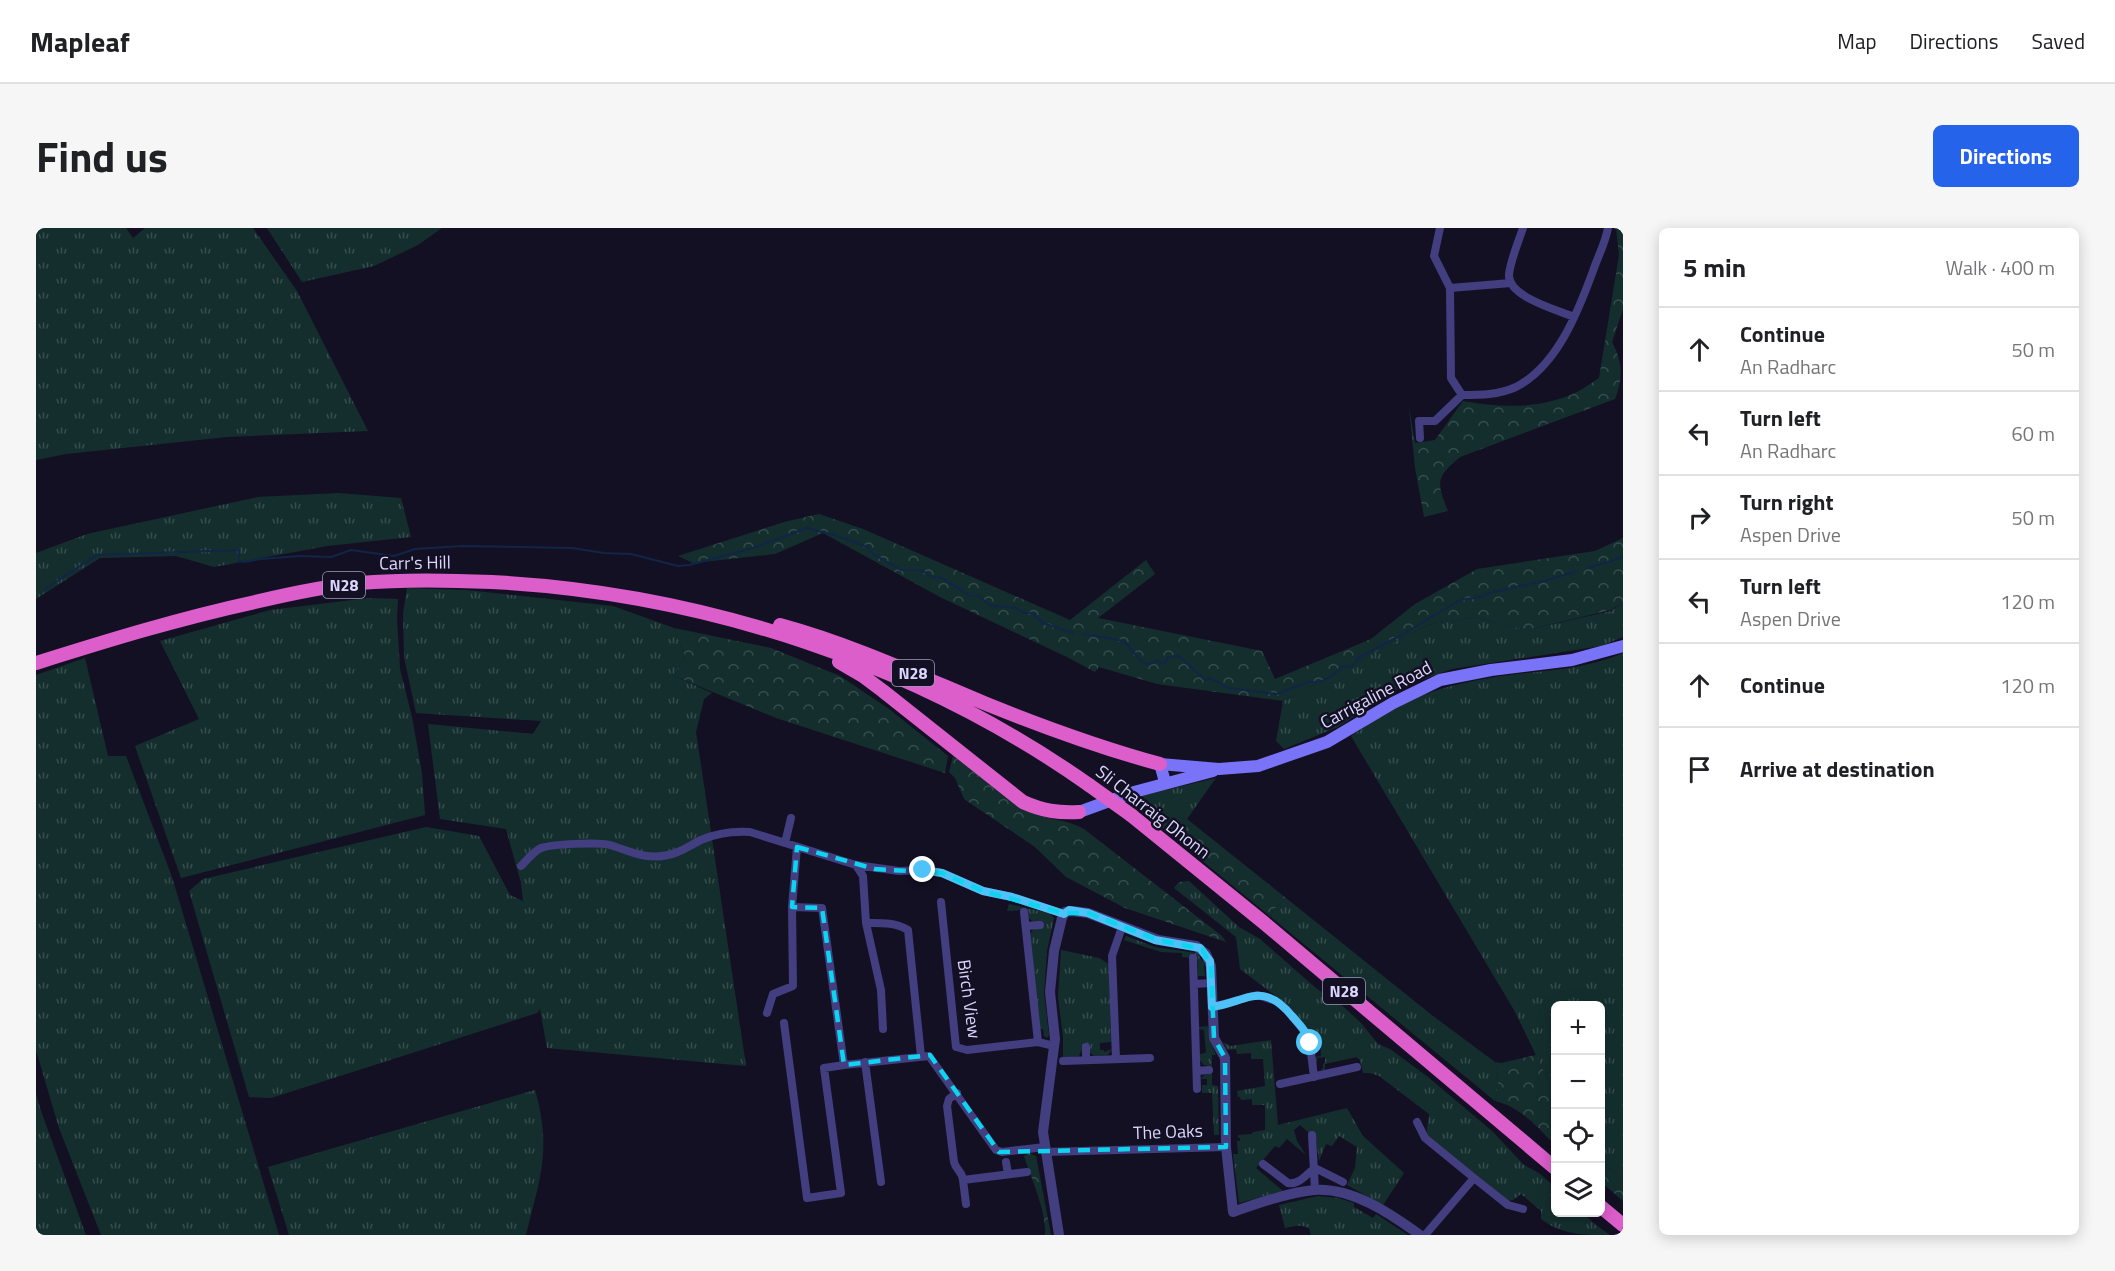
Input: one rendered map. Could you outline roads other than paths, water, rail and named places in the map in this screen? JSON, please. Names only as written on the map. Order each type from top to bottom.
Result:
[{"type":"highway","name":"Carr's Hill","points":[[36,663],[201,614],[284,595],[356,583],[415,579],[522,584],[592,591],[660,603]]},
{"type":"highway","name":"N28","points":[[660,603],[733,612],[802,631],[861,651],[1009,712],[1121,754],[1160,764]]},
{"type":"highway","name":"N28","points":[[660,603],[682,614],[784,643],[842,663],[883,691],[1023,802],[1041,810],[1059,813],[1079,812]]},
{"type":"highway","name":"Sli Charraig Dhonn","points":[[660,603],[767,630],[843,656],[896,677],[1044,753],[1131,815],[1263,922],[1551,1165]]},
{"type":"highway","points":[[1605,1210],[1623,1225]]},
{"type":"main road","name":"Carrigaline Road","points":[[1160,764],[1219,769],[1258,766],[1328,742],[1440,680],[1491,670],[1572,660],[1623,646]]},
{"type":"main road","points":[[1160,764],[1166,782]]},
{"type":"main road","name":"Carrigaline Road","points":[[1079,812],[1166,782],[1219,769]]},
{"type":"street","points":[[1440,228],[1434,256],[1450,288],[1451,378],[1462,395]]},
{"type":"street","points":[[1523,228],[1509,273],[1511,283],[1527,298],[1574,317]]},
{"type":"street","points":[[1420,438],[1419,421],[1435,421],[1462,395],[1500,392],[1518,386],[1533,376],[1544,364],[1574,317],[1602,251],[1608,228]]},
{"type":"street","points":[[1450,288],[1511,283]]},
{"type":"street","points":[[785,843],[791,818]]},
{"type":"street","points":[[521,866],[541,848],[592,843],[608,845],[630,854],[668,855],[702,839],[735,831],[750,832],[856,865],[899,871],[923,870],[942,873],[983,891],[1012,897],[1064,914]]},
{"type":"street","points":[[767,1013],[773,994],[793,986],[792,907],[797,847]]},
{"type":"street","points":[[856,865],[863,876],[866,923],[881,990],[883,1029]]},
{"type":"street","name":"Birch View","points":[[930,912],[941,906],[956,1047],[967,1050],[1038,1042],[1054,1046]]},
{"type":"street","points":[[792,907],[822,908],[844,1065]]},
{"type":"street","points":[[1059,1235],[1045,1150],[1044,1117],[1058,1060],[1054,1046],[1055,1029],[1050,992],[1054,951],[1064,914],[1069,910],[1088,913],[1158,940],[1200,948],[1210,961],[1214,1038],[1225,1058],[1226,1147]]},
{"type":"street","points":[[1024,912],[1038,1042]]},
{"type":"street","points":[[866,923],[890,924],[908,930],[921,1056]]},
{"type":"street","points":[[1026,926],[1040,925]]},
{"type":"street","points":[[1116,1059],[1112,956],[1122,927]]},
{"type":"street","points":[[1193,958],[1197,1089]]},
{"type":"street","points":[[1194,984],[1212,983]]},
{"type":"street","points":[[1212,1007],[1257,995],[1276,1001],[1286,1009],[1308,1036],[1314,1077]]},
{"type":"street","points":[[784,1023],[807,1198],[841,1193],[824,1068],[926,1055],[932,1058],[957,1093],[949,1099],[947,1106],[954,1162],[955,1167],[962,1173],[966,1204]]},
{"type":"street","points":[[1086,1047],[1086,1060]]},
{"type":"street","points":[[1058,1060],[1150,1058]]},
{"type":"street","points":[[865,1062],[881,1182]]},
{"type":"street","points":[[1280,1084],[1357,1067]]},
{"type":"street","points":[[1197,1071],[1209,1070]]},
{"type":"street","name":"The Oaks","points":[[957,1093],[996,1150],[1002,1152],[1226,1147],[1233,1212],[1315,1190]]},
{"type":"street","points":[[1418,1122],[1425,1138],[1508,1205],[1523,1209]]},
{"type":"street","points":[[1312,1135],[1315,1190],[1346,1193],[1358,1198],[1420,1235]]},
{"type":"street","points":[[1006,1162],[1008,1174]]},
{"type":"street","points":[[1263,1164],[1292,1184],[1298,1183],[1315,1168]]},
{"type":"street","points":[[1315,1168],[1343,1182]]},
{"type":"street","points":[[963,1180],[1027,1172]]},
{"type":"street","points":[[1425,1235],[1474,1178]]},
{"type":"waterway","points":[[45,589],[97,555],[239,550],[239,561],[245,562],[299,556],[331,557],[351,550],[394,556],[415,549],[462,546],[572,548],[631,554],[678,566],[750,549],[807,528],[868,547],[873,554],[901,570],[921,570],[932,577],[940,577],[971,596],[979,596],[989,605],[1016,608],[1024,613],[1032,613],[1043,623],[1073,633]]},
{"type":"waterway","points":[[1588,568],[1623,557]]},
{"type":"waterway","points":[[1083,634],[1119,640],[1127,644],[1140,660],[1148,665],[1158,660],[1165,663],[1168,657],[1179,656],[1205,680],[1210,678],[1228,688],[1277,694],[1308,682],[1321,682],[1342,666],[1352,667],[1358,658],[1460,600],[1480,597],[1577,571]]}]
